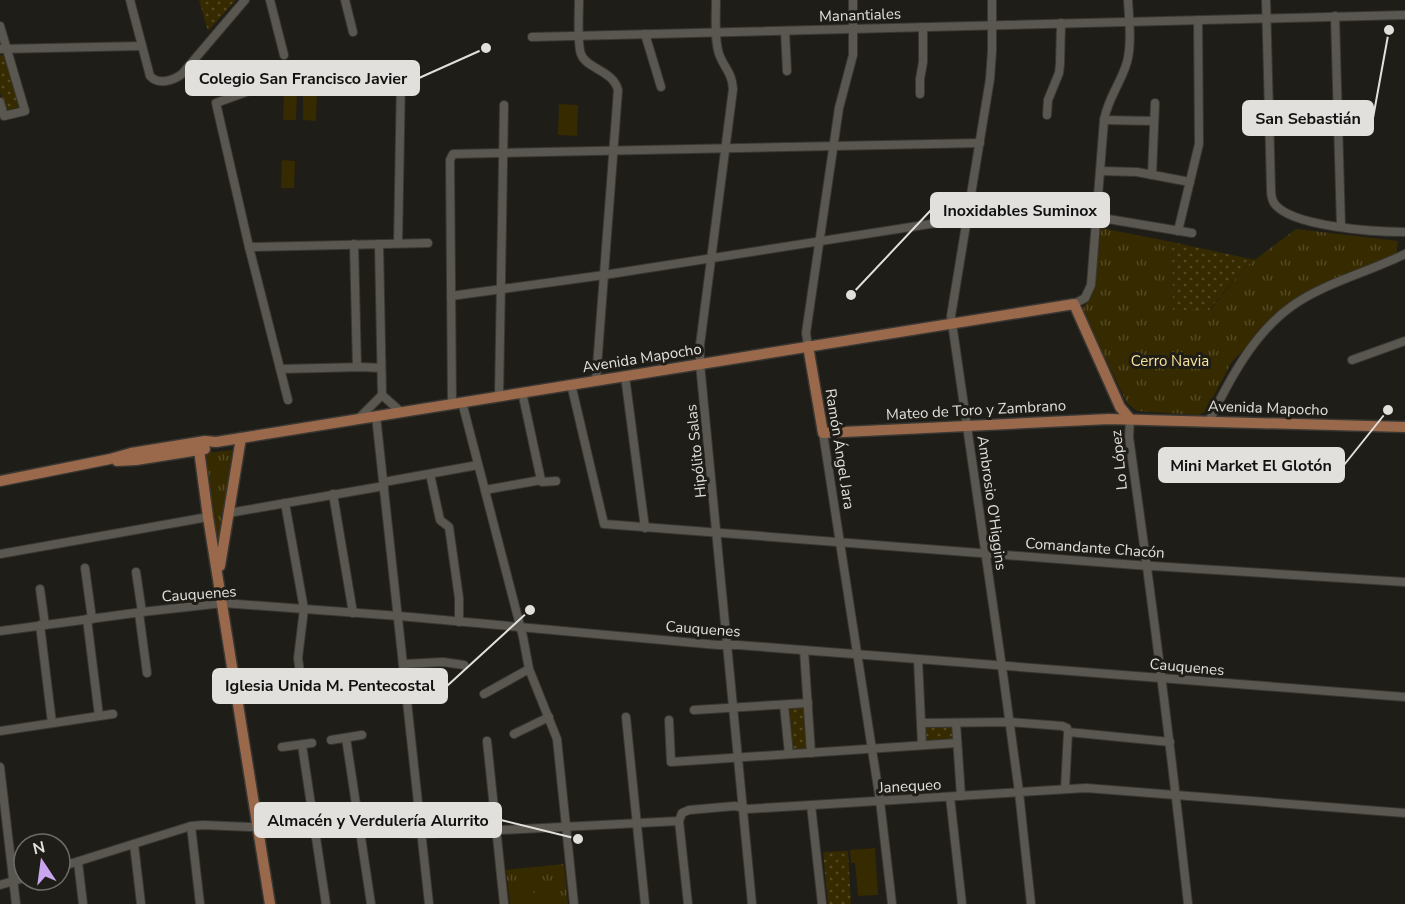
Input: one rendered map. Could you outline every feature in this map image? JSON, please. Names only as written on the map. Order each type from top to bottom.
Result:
[{"type":"main road","name":"Avenida Mapocho","points":[[0,481],[131,453],[205,441],[216,442],[1074,304]]},
{"type":"main road","name":"Lo López","points":[[1074,304],[1120,407],[1130,419]]},
{"type":"main road","name":"Ramón Ángel Jara","points":[[808,346],[823,433]]},
{"type":"main road","points":[[1109,419],[1120,407]]},
{"type":"main road","name":"Avenida Mapocho","points":[[1130,419],[1405,427]]},
{"type":"main road","name":"Mateo de Toro y Zambrano","points":[[823,433],[1130,419]]},
{"type":"main road","points":[[218,575],[241,438]]},
{"type":"main road","name":"Avenida Mapocho","points":[[110,459],[136,460],[199,450],[208,448],[216,442]]},
{"type":"main road","points":[[199,450],[270,904]]},
{"type":"street","points":[[130,0],[150,76],[153,80],[158,81],[175,79],[182,74],[245,0]]},
{"type":"street","points":[[270,0],[284,55]]},
{"type":"street","points":[[345,0],[354,32]]},
{"type":"street","points":[[579,0],[580,51],[584,59],[610,77],[617,86],[618,94],[596,380]]},
{"type":"street","name":"Hipólito Salas","points":[[716,0],[719,54],[730,73],[733,89],[700,345],[700,364],[752,904]]},
{"type":"street","name":"Ramón Ángel Jara","points":[[808,346],[806,333],[842,93],[853,55],[853,0]]},
{"type":"street","name":"Ambrosio O'Higgins","points":[[992,0],[992,63],[951,306],[1010,722],[1031,904]]},
{"type":"street","points":[[1074,304],[1085,298],[1091,285],[1104,120],[1108,101],[1126,62],[1129,47],[1128,0]]},
{"type":"street","points":[[1266,0],[1272,200],[1278,207],[1300,218],[1341,227],[1405,232]]},
{"type":"street","name":"Manantiales","points":[[532,37],[1405,15]]},
{"type":"street","points":[[1335,16],[1341,227]]},
{"type":"street","points":[[1178,231],[1199,144],[1198,20]]},
{"type":"street","points":[[1047,115],[1048,100],[1059,73],[1061,24]]},
{"type":"street","points":[[0,26],[4,49],[25,111],[4,116],[0,102]]},
{"type":"street","points":[[920,94],[923,58],[922,27]]},
{"type":"street","points":[[785,31],[787,71]]},
{"type":"street","points":[[645,34],[661,87]]},
{"type":"street","points":[[4,49],[142,46]]},
{"type":"street","points":[[288,400],[249,247],[216,103],[310,69],[401,78],[398,243]]},
{"type":"street","points":[[1152,175],[1155,103]]},
{"type":"street","points":[[499,396],[504,105]]},
{"type":"street","points":[[1104,120],[1154,121]]},
{"type":"street","points":[[574,904],[557,739],[529,669],[521,628],[485,490],[457,403],[451,296],[450,160],[452,155],[457,153],[980,142]]},
{"type":"street","points":[[1100,171],[1128,171],[1190,182]]},
{"type":"street","points":[[451,296],[1058,204]]},
{"type":"street","points":[[1096,217],[1192,233]]},
{"type":"street","points":[[249,247],[428,243]]},
{"type":"street","points":[[354,244],[357,367]]},
{"type":"street","points":[[379,244],[382,395],[401,412]]},
{"type":"street","points":[[1209,421],[1228,382],[1242,360],[1285,311],[1321,290],[1405,254]]},
{"type":"street","points":[[1352,360],[1405,341]]},
{"type":"street","points":[[280,369],[381,368]]},
{"type":"street","points":[[625,376],[645,528]]},
{"type":"street","name":"Comandante Chacón","points":[[571,384],[604,524],[1148,566],[1405,582]]},
{"type":"street","points":[[522,392],[541,480]]},
{"type":"street","points":[[358,419],[382,395]]},
{"type":"street","points":[[376,416],[429,904]]},
{"type":"street","name":"Lo López","points":[[1130,419],[1129,436],[1148,566],[1188,904]]},
{"type":"street","name":"Ramón Ángel Jara","points":[[823,433],[880,801],[892,904]]},
{"type":"street","points":[[229,513],[478,465]]},
{"type":"street","points":[[430,474],[440,520],[449,527],[459,598],[459,622]]},
{"type":"street","points":[[485,490],[541,480],[545,483],[556,481]]},
{"type":"street","points":[[333,494],[353,613]]},
{"type":"street","points":[[285,503],[304,609],[298,653],[302,688]]},
{"type":"street","points":[[0,554],[208,517]]},
{"type":"street","points":[[85,568],[99,716]]},
{"type":"street","points":[[136,572],[147,673]]},
{"type":"street","points":[[40,589],[52,723]]},
{"type":"street","name":"Cauquenes","points":[[0,631],[222,603],[1405,697]]},
{"type":"street","points":[[804,651],[811,753]]},
{"type":"street","points":[[918,659],[922,745]]},
{"type":"street","points":[[404,663],[464,664]]},
{"type":"street","points":[[484,694],[529,669]]},
{"type":"street","points":[[238,698],[352,681],[405,676]]},
{"type":"street","points":[[694,710],[808,704]]},
{"type":"street","points":[[784,705],[789,754]]},
{"type":"street","points":[[0,731],[113,714]]},
{"type":"street","points":[[513,734],[549,717]]},
{"type":"street","points":[[626,717],[645,904]]},
{"type":"street","points":[[669,720],[671,762],[957,743]]},
{"type":"street","points":[[921,723],[1010,722],[1067,728],[1065,789]]},
{"type":"street","points":[[956,723],[961,796]]},
{"type":"street","points":[[1068,732],[1170,742]]},
{"type":"street","points":[[331,740],[363,735]]},
{"type":"street","points":[[346,738],[371,904]]},
{"type":"street","points":[[487,741],[504,904]]},
{"type":"street","points":[[282,747],[312,743]]},
{"type":"street","points":[[302,745],[326,904]]},
{"type":"street","points":[[0,767],[12,865]]},
{"type":"street","name":"Janequeo","points":[[72,864],[191,826],[422,834],[679,821],[686,810],[735,806],[748,809],[1065,789],[1098,788],[1405,813]]},
{"type":"street","points":[[950,797],[962,904]]},
{"type":"street","points":[[811,805],[822,904]]},
{"type":"street","points":[[679,821],[688,904]]},
{"type":"street","points":[[191,826],[200,904]]},
{"type":"street","points":[[134,844],[141,904]]},
{"type":"street","points":[[78,862],[83,904]]},
{"type":"green space","points":[[199,0],[236,0],[208,31]]},
{"type":"green space","points":[[0,55],[6,56],[21,107],[6,111],[0,92]]},
{"type":"green space","points":[[284,93],[297,93],[296,120],[283,120]]},
{"type":"green space","points":[[303,93],[317,93],[316,121],[303,120]]},
{"type":"green space","points":[[559,104],[578,105],[577,136],[558,135]]},
{"type":"green space","points":[[282,160],[295,161],[294,188],[281,188]]},
{"type":"green space","name":"Cerro Navia","points":[[1101,228],[1172,242],[1173,310],[1210,310],[1244,268],[1296,229],[1398,241],[1396,257],[1349,272],[1287,304],[1231,363],[1206,411],[1199,415],[1137,411],[1127,403],[1082,310],[1094,288]]},
{"type":"green space","points":[[1172,242],[1255,260],[1244,268],[1209,310],[1173,310]]},
{"type":"green space","points":[[232,450],[219,550],[205,453]]},
{"type":"green space","points":[[804,707],[807,748],[792,750],[789,708]]},
{"type":"green space","points":[[925,726],[954,726],[955,740],[926,742]]},
{"type":"green space","points":[[875,848],[878,895],[858,896],[855,863],[851,863],[850,850]]},
{"type":"green space","points":[[848,851],[851,904],[828,904],[823,852]]},
{"type":"green space","points":[[564,864],[568,904],[510,904],[506,870]]},
{"type":"green space","points":[[532,882],[535,904],[514,904],[512,884]]},
{"type":"place","name":"San Sebastián","points":[[1389,30]]},
{"type":"place","name":"Colegio San Francisco Javier","points":[[486,48]]},
{"type":"place","name":"Inoxidables Suminox","points":[[851,295]]},
{"type":"place","name":"Mini Market El Glotón","points":[[1388,410]]},
{"type":"place","name":"Iglesia Unida M. Pentecostal","points":[[530,610]]},
{"type":"place","name":"Almacén y Verdulería Alurrito","points":[[578,839]]}]
